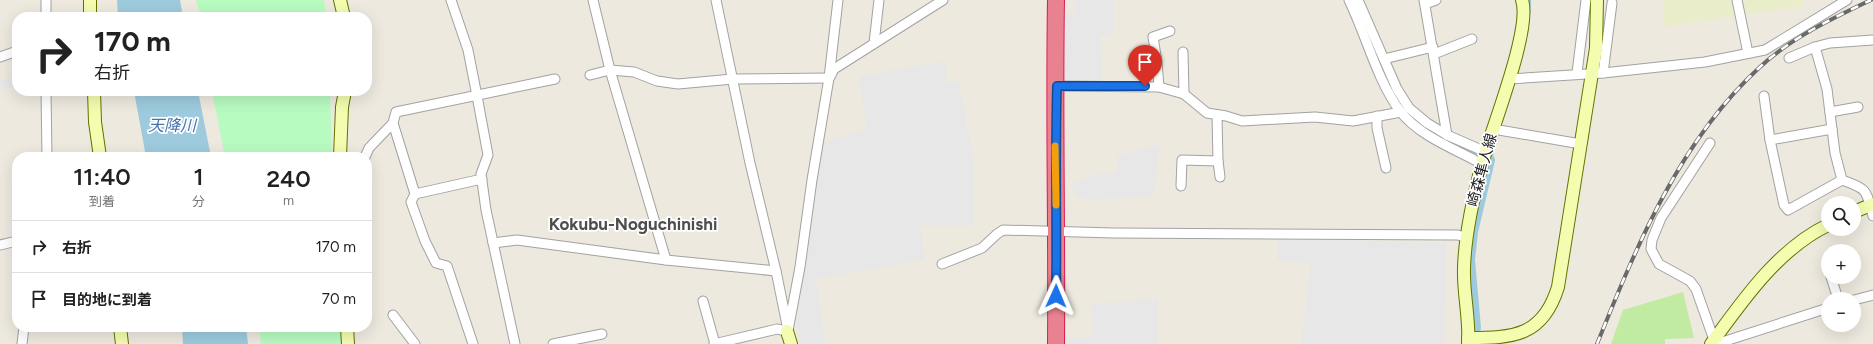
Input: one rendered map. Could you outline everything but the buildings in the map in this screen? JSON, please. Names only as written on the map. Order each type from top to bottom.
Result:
[{"type":"highway","points":[[1056,0],[1056,344]]},
{"type":"street","points":[[46,0],[46,12]]},
{"type":"street","points":[[90,0],[90,12]]},
{"type":"street","points":[[340,0],[343,12]]},
{"type":"street","points":[[451,0],[468,50],[488,155],[481,174],[493,243],[515,344]]},
{"type":"street","points":[[593,0],[610,70],[666,260]]},
{"type":"street","points":[[716,0],[791,344]]},
{"type":"street","points":[[785,344],[800,267],[812,180],[830,78],[838,0]]},
{"type":"street","points":[[874,43],[879,0]]},
{"type":"street","points":[[830,78],[834,69],[930,4],[943,0]]},
{"type":"street","points":[[1349,0],[1387,89],[1401,112],[1422,130],[1482,164]]},
{"type":"street","points":[[1358,0],[1397,89],[1409,108],[1427,123],[1447,136],[1472,148],[1486,152]]},
{"type":"street","points":[[1436,0],[1425,2],[1447,136]]},
{"type":"street","name":"崎森隼人線","points":[[1468,341],[1464,268],[1468,225],[1482,164],[1509,78],[1522,28],[1522,0]]},
{"type":"street","points":[[1738,0],[1748,53]]},
{"type":"street","points":[[1509,78],[1705,62],[1765,50],[1847,0]]},
{"type":"street","points":[[1577,73],[1594,1]]},
{"type":"street","points":[[1594,1],[1597,72]]},
{"type":"street","points":[[1468,341],[1502,338],[1522,333],[1534,327],[1546,315],[1555,299],[1581,144],[1613,2],[1594,1]]},
{"type":"street","points":[[1159,87],[1157,62],[1152,37],[1170,31]]},
{"type":"street","points":[[1384,59],[1434,51],[1472,39]]},
{"type":"street","points":[[1789,58],[1815,47],[1830,43],[1873,40]]},
{"type":"street","points":[[1815,47],[1827,89],[1832,129],[1842,180]]},
{"type":"street","points":[[1183,52],[1184,94]]},
{"type":"street","points":[[0,57],[12,53]]},
{"type":"street","points":[[590,75],[610,70],[634,72],[657,81],[678,84],[733,79],[830,78]]},
{"type":"street","points":[[367,152],[369,148],[393,123],[396,112],[556,79]]},
{"type":"street","points":[[1057,86],[1159,87],[1184,94],[1207,113],[1226,116],[1242,122],[1315,117],[1346,121],[1401,112]]},
{"type":"street","points":[[46,96],[47,152]]},
{"type":"street","points":[[94,96],[95,122],[99,152]]},
{"type":"street","points":[[340,152],[342,107],[344,96]]},
{"type":"street","points":[[1764,96],[1770,140],[1784,205],[1788,210],[1842,180],[1860,186],[1865,191],[1872,208],[1861,210]]},
{"type":"street","points":[[1830,112],[1858,107]]},
{"type":"street","points":[[1217,115],[1218,161],[1220,177]]},
{"type":"street","points":[[1377,116],[1377,128],[1386,168]]},
{"type":"street","points":[[393,123],[415,194],[411,202],[425,241],[436,263],[447,266],[473,344]]},
{"type":"street","points":[[1493,129],[1581,144]]},
{"type":"street","points":[[1770,140],[1832,129]]},
{"type":"street","points":[[1710,143],[1661,218],[1652,240],[1651,249],[1659,264],[1690,281],[1696,289],[1713,343]]},
{"type":"street","points":[[1181,186],[1182,160],[1218,161]]},
{"type":"street","points":[[415,194],[482,179]]},
{"type":"street","points":[[1713,343],[1757,284],[1788,252],[1814,231],[1821,228]]},
{"type":"street","points":[[942,264],[982,248],[1003,230],[1057,232],[1458,235],[1467,238]]},
{"type":"street","points":[[493,243],[517,240],[666,260],[776,271]]},
{"type":"street","points":[[0,245],[12,242]]},
{"type":"street","points":[[1861,298],[1873,294]]},
{"type":"street","points":[[703,301],[715,344],[777,329],[788,331]]},
{"type":"street","points":[[1713,343],[1821,310]]},
{"type":"street","points":[[393,315],[415,344]]},
{"type":"street","points":[[22,344],[23,332]]},
{"type":"street","points":[[121,332],[122,344]]},
{"type":"street","points":[[347,332],[348,344]]},
{"type":"street","points":[[553,344],[602,334]]},
{"type":"green space","points":[[196,0],[324,0],[325,12],[200,12]]},
{"type":"green space","points":[[1663,0],[1802,0],[1804,6],[1663,27]]},
{"type":"green space","points":[[213,96],[330,96],[332,152],[224,152]]},
{"type":"green space","points":[[1683,292],[1694,338],[1665,339],[1665,344],[1611,344],[1623,310]]},
{"type":"green space","points":[[260,332],[342,332],[343,344],[261,344]]},
{"type":"shaded area","points":[[1076,0],[1113,0],[1113,34],[1100,37],[1102,88],[1064,87],[1064,13],[1075,13]]},
{"type":"shaded area","points":[[944,61],[948,83],[959,82],[974,165],[973,225],[920,226],[925,259],[816,279],[825,344],[802,344],[797,326],[808,229],[824,142],[867,130],[859,77]]},
{"type":"shaded area","points":[[12,77],[12,86],[0,90],[0,80]]},
{"type":"shaded area","points":[[1160,145],[1153,196],[1088,200],[1075,195],[1070,185],[1089,178],[1094,174],[1117,174],[1117,156]]},
{"type":"shaded area","points":[[1278,238],[1446,243],[1444,344],[1301,344],[1311,263],[1277,260]]},
{"type":"shaded area","points":[[1158,299],[1157,344],[1064,344],[1064,338],[1093,337],[1092,304]]},
{"type":"water","points":[[117,0],[180,0],[182,12],[118,12]]},
{"type":"water","name":"天降川","points":[[135,96],[199,96],[210,152],[145,152]]},
{"type":"water","points":[[182,332],[247,332],[248,344],[183,344]]},
{"type":"waterway","points":[[1529,14],[1530,0]]},
{"type":"waterway","points":[[1375,52],[1393,93],[1407,112]]},
{"type":"waterway","points":[[1421,123],[1447,140],[1475,155]]},
{"type":"waterway","points":[[1491,160],[1498,135]]},
{"type":"waterway","points":[[1477,328],[1471,260],[1474,232],[1491,160]]},
{"type":"railway","points":[[1597,344],[1645,232],[1684,161],[1706,127],[1732,96],[1760,67],[1772,57],[1813,29],[1871,0]]},
{"type":"slow traffic","points":[[1055,146],[1056,205]]},
{"type":"district","name":"Kokubu-Noguchinishi","points":[[633,224]]},
{"type":"route","points":[[1056,296],[1057,232],[1055,155],[1057,86],[1145,86]]}]
